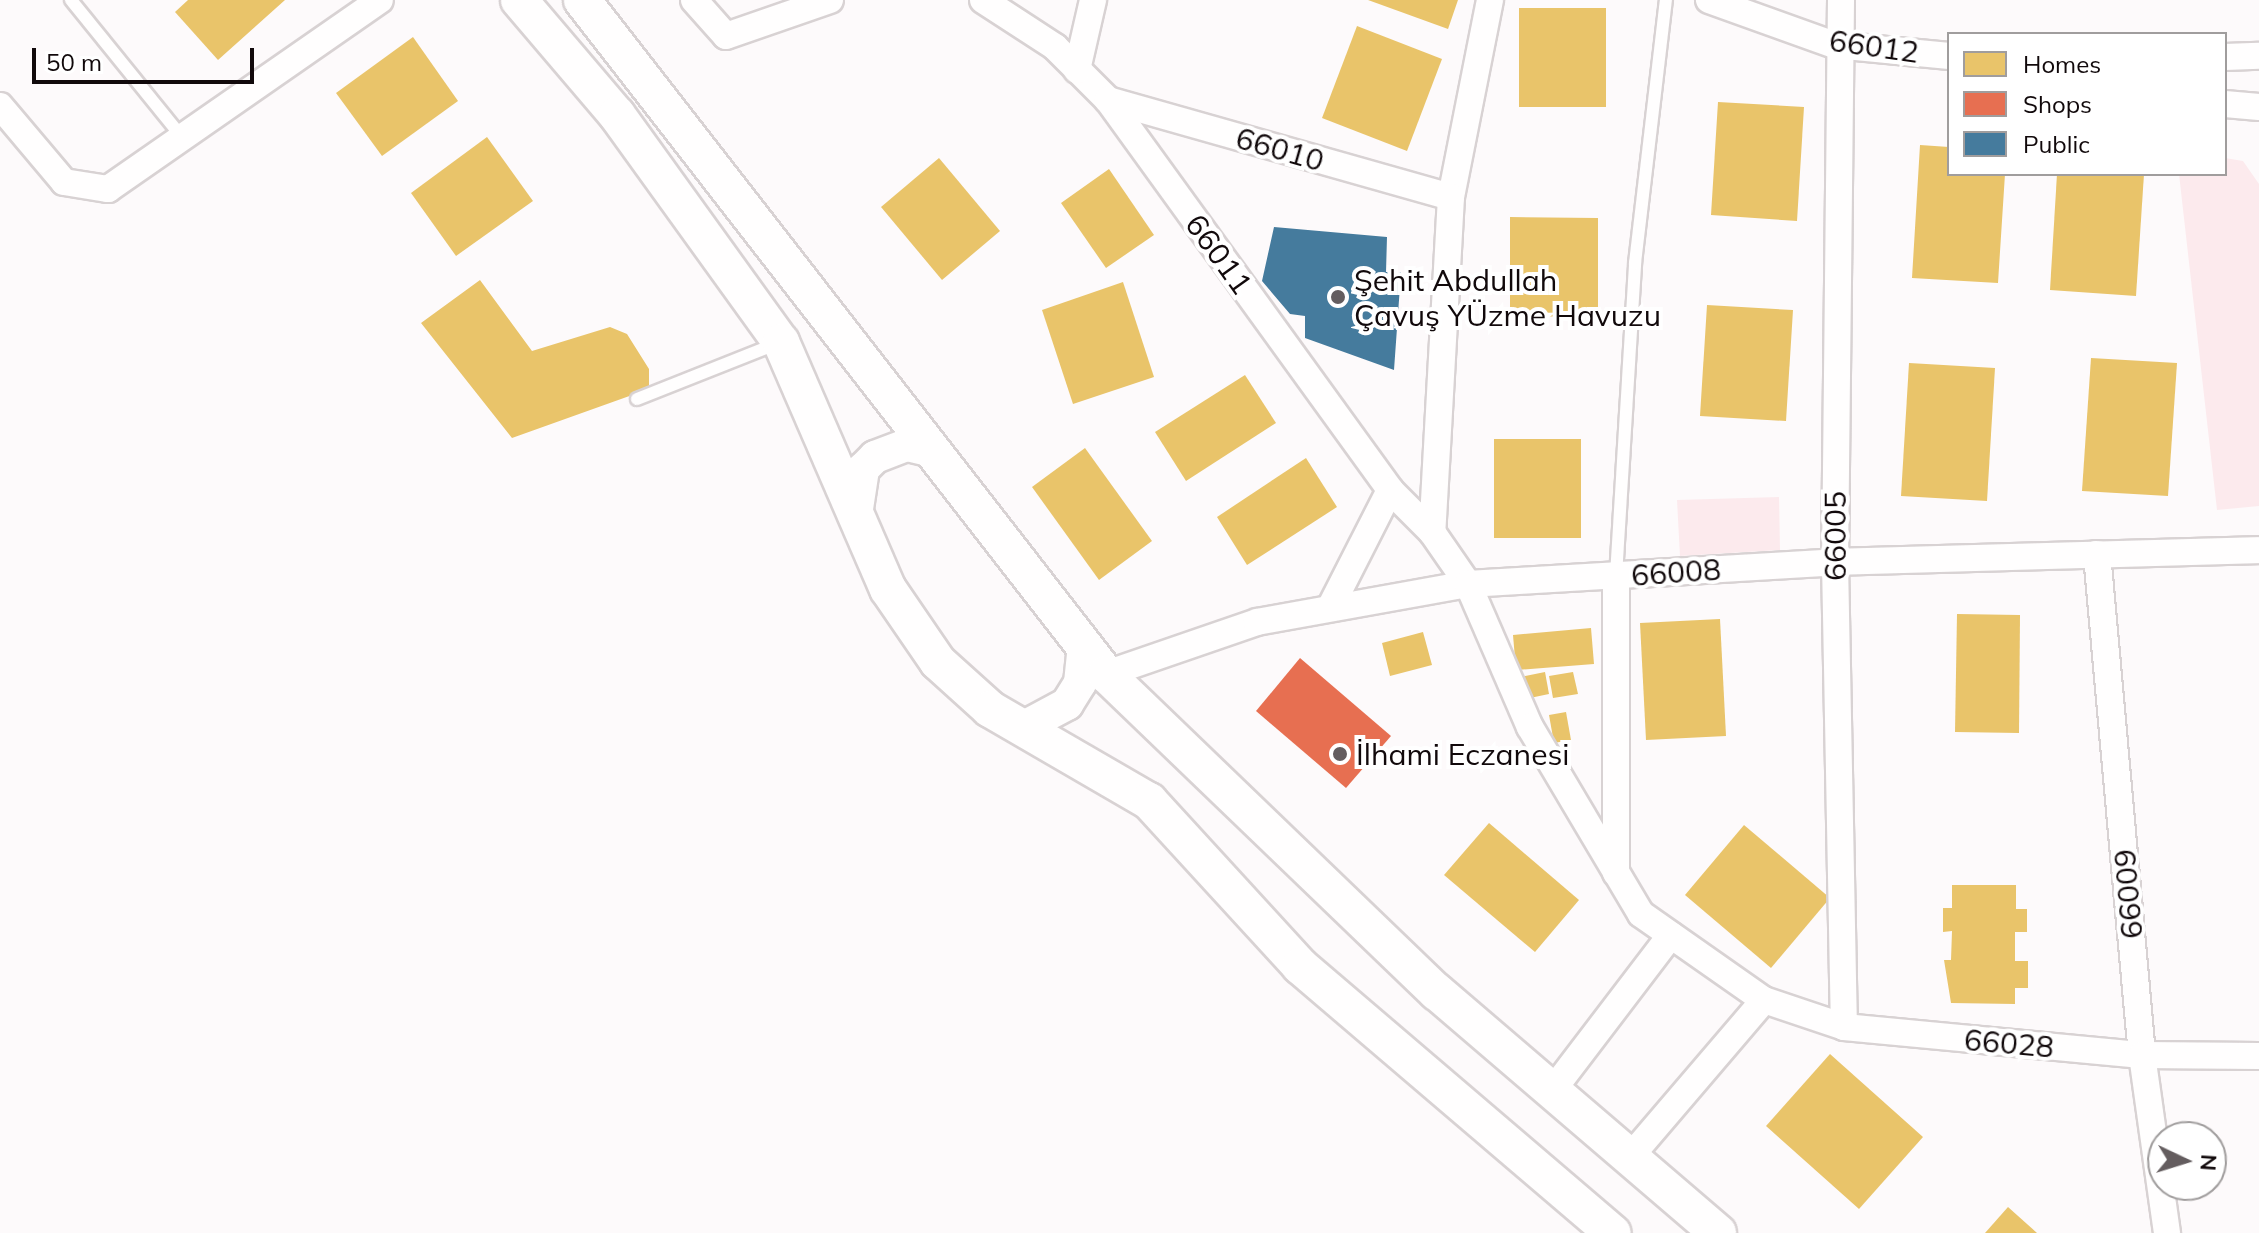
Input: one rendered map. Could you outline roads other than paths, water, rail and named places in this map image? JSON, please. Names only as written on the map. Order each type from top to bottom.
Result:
[{"type":"main road","points":[[519,0],[617,115],[781,342],[888,589],[938,662],[990,709],[1149,801],[1300,966],[1613,1233]]},
{"type":"main road","points":[[582,0],[1106,674],[1437,992],[1718,1233]]},
{"type":"street","points":[[0,106],[64,182],[91,191],[127,178],[380,0]]},
{"type":"street","points":[[694,0],[726,36],[830,0]]},
{"type":"street","name":"66011","points":[[983,0],[1077,70],[1108,100],[1390,490],[1432,532],[1468,584],[1530,727],[1616,873]]},
{"type":"street","points":[[1077,70],[1093,0]]},
{"type":"street","points":[[1432,532],[1451,197],[1490,0]]},
{"type":"street","name":"66012","points":[[1709,0],[1835,45],[1947,56]]},
{"type":"street","name":"66005","points":[[1841,0],[1835,45],[1835,562],[1844,1027]]},
{"type":"street","points":[[2227,57],[2259,56]]},
{"type":"street","name":"66010","points":[[1108,100],[1451,197]]},
{"type":"street","points":[[2227,104],[2259,107]]},
{"type":"street","points":[[856,515],[863,469],[875,457],[907,445],[933,451]]},
{"type":"street","points":[[1332,604],[1390,490]]},
{"type":"street","name":"66008","points":[[1106,674],[1332,604],[1468,584],[1835,562],[2259,550]]},
{"type":"street","name":"66009","points":[[2097,554],[2142,1055],[2167,1233]]},
{"type":"street","points":[[1616,576],[1616,873]]},
{"type":"street","points":[[1024,727],[1067,704],[1080,683],[1084,646]]},
{"type":"street","name":"66028","points":[[1616,873],[1641,914],[1764,1000],[1844,1027],[2142,1055],[2259,1056]]},
{"type":"street","points":[[1552,1091],[1671,935]]},
{"type":"street","points":[[1630,1157],[1764,1000]]},
{"type":"lane","points":[[71,0],[182,137]]},
{"type":"lane","points":[[1616,576],[1635,263],[1666,0]]},
{"type":"lane","points":[[637,399],[781,342]]},
{"type":"place","name":"Şehit Abdullah Çavuş YÜzme Havuzu","points":[[1338,297]]},
{"type":"place","name":"İlhami Eczanesi","points":[[1340,754]]}]
